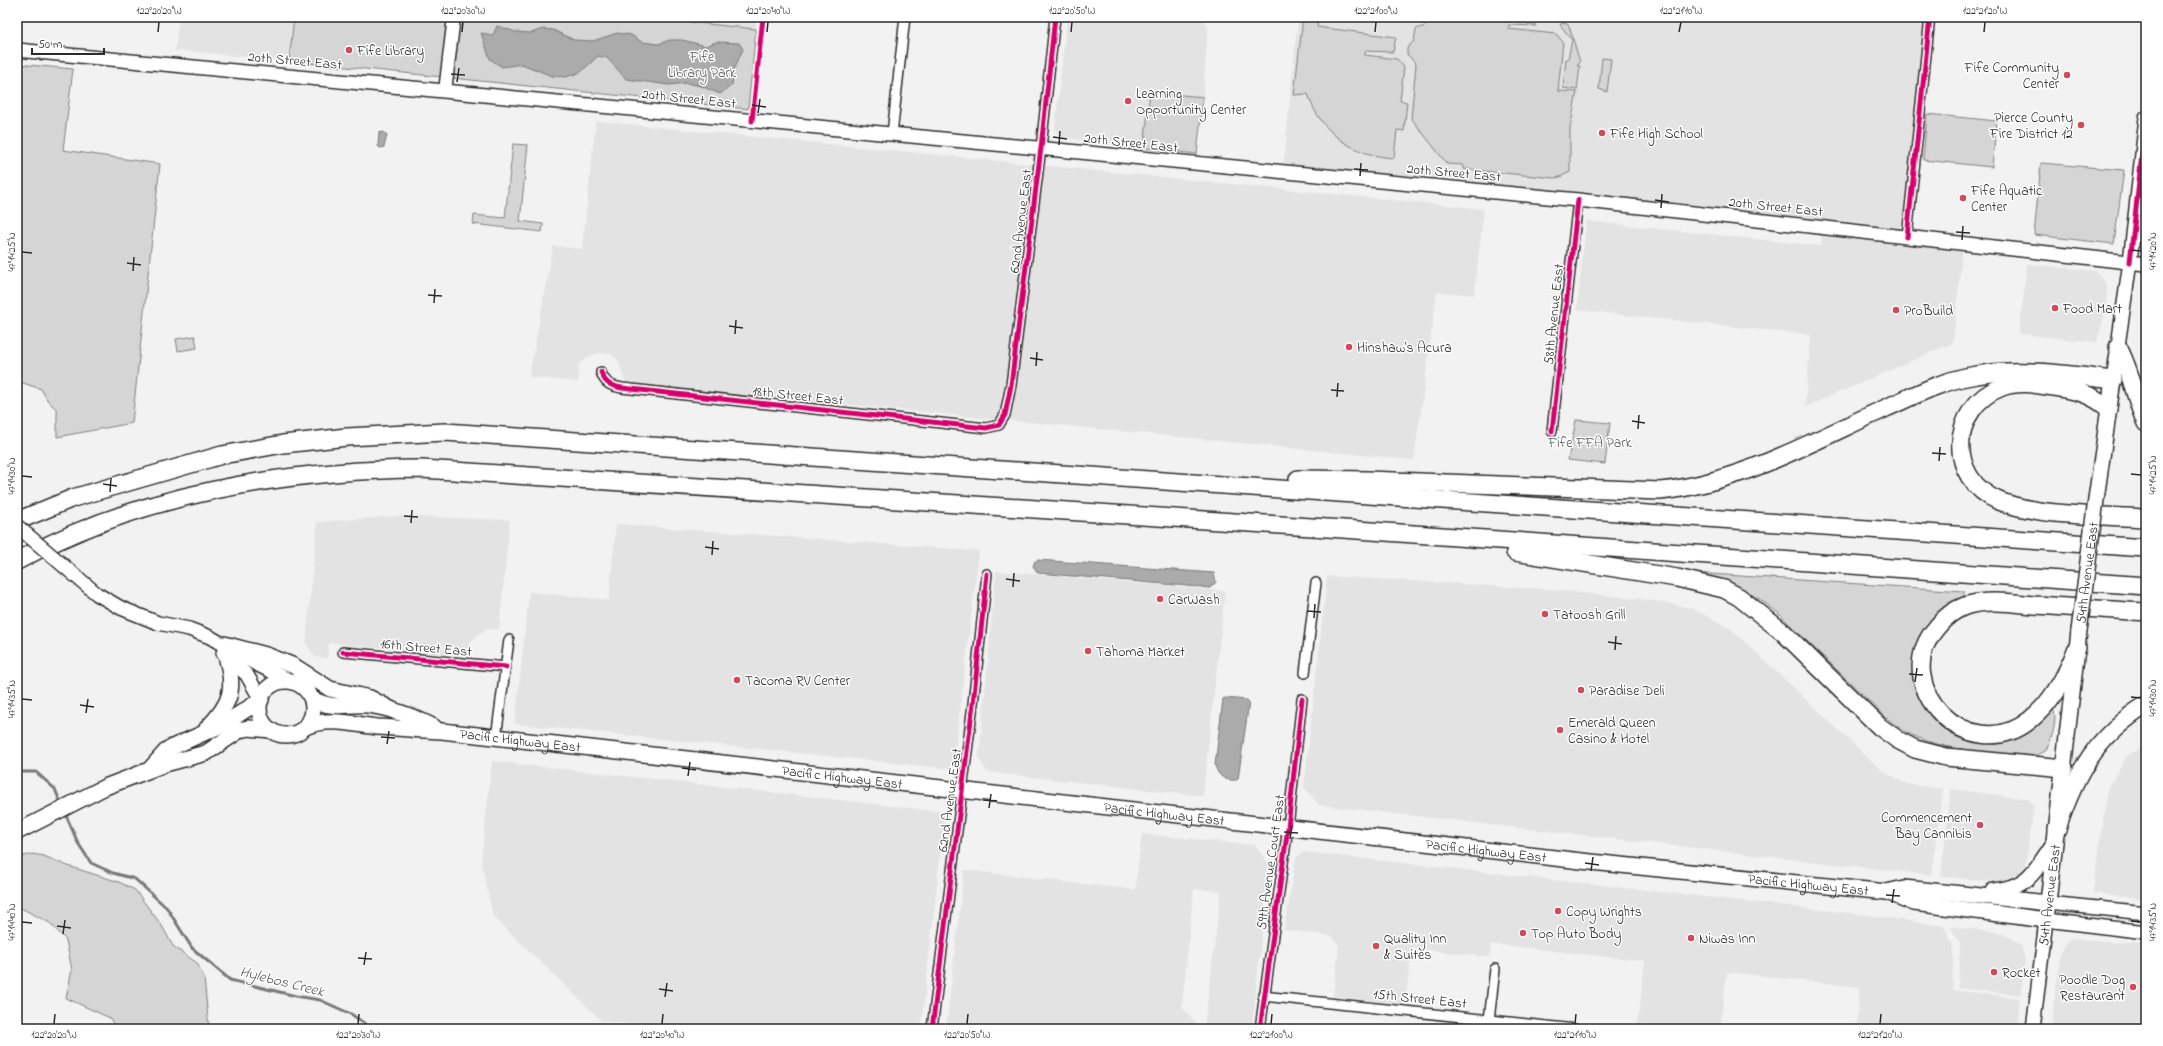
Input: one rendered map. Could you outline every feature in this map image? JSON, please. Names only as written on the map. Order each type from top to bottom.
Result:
[{"type":"highway","points":[[2118,347],[2127,365],[2138,405],[2146,423]]},
{"type":"highway","points":[[1232,485],[1309,478],[1660,491],[1680,489],[1717,480],[1753,468],[1908,398],[1946,383],[1970,376],[1993,373],[2030,372],[2064,374],[2113,380]]},
{"type":"highway","points":[[2108,408],[2084,392],[2028,384],[2003,386],[1982,398],[1967,416],[1960,438],[1963,463],[1967,475],[1981,490],[1998,500],[2009,504],[2071,514],[2146,518]]},
{"type":"highway","points":[[17,521],[73,498],[222,455],[283,444],[393,433],[445,432],[2146,548]]},
{"type":"highway","points":[[17,561],[78,532],[126,515],[192,496],[266,480],[370,469],[422,469],[1343,529],[2146,586]]},
{"type":"highway","points":[[1343,529],[1552,557],[1676,578],[1724,589],[1739,597],[1761,613],[1784,633],[1861,710],[1880,727],[1898,740],[1928,753],[1946,757],[2064,768]]},
{"type":"highway","points":[[2077,648],[2069,668],[2049,701],[2030,721],[2006,732],[1975,733],[1952,724],[1944,718],[1930,700],[1923,678],[1923,657],[1928,639],[1947,617],[1966,606],[1983,603],[2008,603],[2146,612]]},
{"type":"highway","points":[[2056,835],[2080,772],[2095,748],[2126,717],[2146,705]]},
{"type":"main road","name":"20th Street East","points":[[17,50],[1578,200],[2146,264]]},
{"type":"main road","name":"54th Avenue East","points":[[2033,1029],[2079,631],[2108,408],[2130,262],[2146,118]]},
{"type":"main road","points":[[17,526],[97,594],[130,613],[158,623],[189,629],[291,681],[305,689],[312,699],[312,717],[305,727],[288,734],[271,730],[244,728],[206,753],[149,770],[105,787],[17,832]]},
{"type":"main road","points":[[222,647],[246,675],[261,700]]},
{"type":"main road","points":[[222,647],[266,655],[294,666],[330,689],[370,698],[396,712]]},
{"type":"main road","points":[[195,737],[214,721],[223,711],[230,697],[232,680],[222,647]]},
{"type":"main road","points":[[271,730],[260,716],[261,700],[266,690],[275,684],[291,681]]},
{"type":"main road","name":"Pacific Highway East","points":[[312,699],[333,707],[368,705],[396,712],[442,731]]},
{"type":"main road","points":[[149,770],[168,750],[222,725],[261,700]]},
{"type":"main road","name":"Pacific Highway East","points":[[305,727],[330,720],[376,726],[442,731],[1596,863],[1887,892],[1914,903],[2146,932]]},
{"type":"main road","points":[[1966,894],[2008,890],[2025,881],[2056,835]]},
{"type":"main road","name":"Pacific Highway East","points":[[1887,892],[1904,888],[2146,913]]},
{"type":"street","points":[[445,91],[454,17]]},
{"type":"street","points":[[892,134],[905,17]]},
{"type":"street","name":"62nd Avenue East","points":[[999,425],[1005,415],[1008,400],[1041,148],[1055,17]]},
{"type":"street","points":[[1907,237],[1930,17]]},
{"type":"street","name":"58th Avenue East","points":[[1552,430],[1578,200]]},
{"type":"street","name":"18th Street East","points":[[601,372],[604,381],[610,386],[622,388],[986,428],[999,425]]},
{"type":"street","name":"62nd Avenue East","points":[[932,1029],[975,695],[987,574]]},
{"type":"street","points":[[1305,673],[1316,583]]},
{"type":"street","points":[[496,738],[509,640]]},
{"type":"street","name":"16th Street East","points":[[343,652],[506,667]]},
{"type":"street","name":"59th Avenue Court East","points":[[1260,1029],[1263,996],[1288,827],[1302,699]]},
{"type":"street","points":[[1489,1020],[1496,969]]},
{"type":"street","name":"15th Street East","points":[[1263,996],[1575,1029]]},
{"type":"shaded area","points":[[179,17],[294,17],[289,61],[175,50]]},
{"type":"shaded area","points":[[639,17],[757,17],[756,29]]},
{"type":"shaded area","points":[[1067,17],[1202,17],[1208,27],[1203,97],[1150,92],[1144,148],[1059,137],[1055,129]]},
{"type":"shaded area","name":"Fife High School","points":[[1298,17],[1930,17],[1907,237],[1963,243],[1953,343],[1805,407],[1811,335],[1577,310],[1586,221],[1821,246],[1822,227],[1283,172]]},
{"type":"shaded area","points":[[497,26],[516,32],[531,33],[543,29],[553,30],[574,40],[593,41],[617,33],[631,35],[642,42],[658,44],[670,40],[682,40],[706,46],[716,42],[739,43],[743,49],[733,72],[732,85],[720,94],[701,86],[686,83],[669,85],[626,79],[607,58],[598,56],[581,72],[566,77],[552,76],[522,64],[502,67],[490,59],[481,33],[493,35]]},
{"type":"shaded area","points":[[596,121],[1484,209],[1474,295],[1437,292],[1414,460],[626,383],[617,359],[610,354],[601,353],[592,355],[579,364],[578,382],[529,377],[553,246],[582,249]]},
{"type":"shaded area","points":[[384,132],[387,135],[384,147],[380,148],[378,146],[379,133]]},
{"type":"shaded area","points":[[2027,264],[2096,271],[2107,285],[2106,309],[2097,342],[2019,334]]},
{"type":"shaded area","points":[[398,516],[510,520],[499,629],[488,629],[478,634],[470,643],[467,654],[452,651],[448,654],[329,643],[327,658],[315,657],[306,643],[317,522]]},
{"type":"shaded area","name":"Tacoma RV Center","points":[[616,524],[979,551],[953,769],[515,724],[529,592],[609,600]]},
{"type":"shaded area","points":[[1035,561],[1214,573],[1216,582],[1210,588],[1038,573],[1033,566]]},
{"type":"shaded area","points":[[996,571],[1225,591],[1203,796],[987,772],[979,758]]},
{"type":"shaded area","points":[[1327,576],[1544,589],[1650,600],[1691,608],[1730,628],[1881,770],[1907,784],[1943,789],[1931,875],[1319,805],[1304,787]]},
{"type":"shaded area","points":[[1223,699],[1247,700],[1249,702],[1238,779],[1236,780],[1228,780],[1222,777],[1215,765]]},
{"type":"shaded area","points":[[2146,744],[2146,899],[2093,893],[2107,790],[2127,756]]},
{"type":"shaded area","points":[[492,761],[945,812],[921,1029],[681,1029],[602,1021],[493,916],[481,862]]},
{"type":"shaded area","points":[[1951,789],[2028,799],[2034,806],[2024,872],[2008,884],[1941,876]]},
{"type":"shaded area","points":[[1142,834],[1255,845],[1269,864],[1252,1029],[1204,1029],[1221,891],[1194,889],[1182,1007],[1202,1029],[946,1029],[964,870],[1135,890]]},
{"type":"shaded area","points":[[1304,852],[1868,915],[1944,926],[1953,944],[1953,990],[2020,998],[2017,1029],[1856,1029],[1860,987],[1727,972],[1720,1029],[1670,1029],[1637,1025],[1645,961],[1491,944],[1489,957],[1412,948],[1405,1005],[1333,996],[1339,946],[1332,936],[1284,930],[1296,858]]},
{"type":"shaded area","points":[[1950,926],[2003,933],[2021,945],[2025,960],[2021,995],[1958,988],[1960,944]]},
{"type":"shaded area","points":[[2073,939],[2146,943],[2146,1029],[2051,1029],[2061,951],[2068,941]]},
{"type":"green space","name":"Fife Library Park","points":[[294,17],[639,17],[756,29],[748,109],[289,61]]},
{"type":"green space","points":[[1303,17],[1318,17],[1317,27],[1396,37],[1393,52],[1365,51],[1365,55],[1397,59],[1404,67],[1400,101],[1407,102],[1404,131],[1397,130],[1394,158],[1365,153],[1340,140],[1321,120],[1308,94],[1294,95]]},
{"type":"green space","points":[[1431,17],[1504,19],[1505,17],[1523,17],[1535,22],[1536,26],[1509,25],[1508,29],[1556,34],[1563,42],[1558,91],[1577,92],[1570,128],[1570,172],[1554,178],[1463,169],[1463,165],[1447,164],[1411,118],[1416,64],[1407,54],[1407,48],[1414,41],[1416,29],[1425,26]]},
{"type":"green space","points":[[1566,23],[1569,26],[1580,62],[1577,66],[1580,66],[1577,90],[1563,88],[1566,59],[1568,59],[1572,40],[1560,24]]},
{"type":"green space","points":[[1602,58],[1611,59],[1607,92],[1599,89]]},
{"type":"green space","points":[[17,64],[73,69],[63,150],[160,164],[132,423],[57,437],[57,410],[48,401],[41,389],[17,381]]},
{"type":"green space","points":[[1150,92],[1203,97],[1197,154],[1144,148]]},
{"type":"green space","points":[[1927,114],[1997,121],[1992,167],[1923,160]]},
{"type":"green space","points":[[513,144],[528,145],[520,221],[543,224],[542,232],[473,224],[474,215],[505,218]]},
{"type":"green space","points":[[2041,163],[2124,170],[2114,244],[2034,235]]},
{"type":"green space","points":[[195,336],[197,348],[178,351],[176,339]]},
{"type":"green space","name":"Fife FFA Park","points":[[1576,420],[1610,423],[1605,464],[1568,460]]},
{"type":"green space","points":[[1695,573],[1964,591],[1964,599],[1933,620],[1924,634],[1917,653],[1916,664],[1918,691],[1929,714],[1944,730],[1965,740],[1987,743],[2011,739],[2033,728],[2053,709],[2055,722],[2049,744],[2044,752],[2031,757],[1956,748],[1938,744],[1904,731],[1889,720],[1777,612],[1761,600],[1745,591],[1695,575]]},
{"type":"green space","points":[[32,854],[44,856],[68,866],[119,882],[135,890],[162,926],[173,946],[197,963],[204,978],[209,1029],[116,1029],[110,1018],[66,998],[72,970],[66,940],[50,923],[17,906],[17,858]]},
{"type":"waterway","name":"Hylebos Creek","points":[[17,772],[36,772],[55,789],[61,804]]},
{"type":"waterway","name":"Hylebos Creek","points":[[65,813],[78,843],[91,863],[113,873],[135,879],[167,908],[192,948],[230,980],[296,996],[320,1000],[351,1014],[372,1029]]},
{"type":"cycle path","points":[[752,121],[763,17]]},
{"type":"cycle path","points":[[601,372],[604,379],[609,384],[622,388],[986,428],[999,425],[1005,415],[1011,385],[1041,148],[1055,17]]},
{"type":"cycle path","points":[[1907,237],[1930,17]]},
{"type":"cycle path","points":[[2130,262],[2146,118]]},
{"type":"cycle path","points":[[1552,431],[1578,200]]},
{"type":"cycle path","points":[[932,1029],[973,704],[987,574]]},
{"type":"cycle path","points":[[343,652],[506,667]]},
{"type":"cycle path","points":[[1260,1029],[1288,827],[1302,699]]},
{"type":"place","name":"Fife Library","points":[[349,50]]},
{"type":"place","name":"Fife Community Center","points":[[2067,75]]},
{"type":"place","name":"Learning Opportunity Center","points":[[1128,101]]},
{"type":"place","name":"Pierce County Fire District 12","points":[[2081,125]]},
{"type":"place","name":"Fife High School","points":[[1602,133]]},
{"type":"place","name":"Fife Aquatic Center","points":[[1963,198]]},
{"type":"place","name":"Food Mart","points":[[2055,308]]},
{"type":"place","name":"ProBuild","points":[[1896,310]]},
{"type":"place","name":"Hinshaw's Acura","points":[[1349,347]]},
{"type":"place","name":"CarWash","points":[[1160,599]]},
{"type":"place","name":"Tatoosh Grill","points":[[1545,614]]},
{"type":"place","name":"Tahoma Market","points":[[1088,651]]},
{"type":"place","name":"Tacoma RV Center","points":[[737,680]]},
{"type":"place","name":"Paradise Deli","points":[[1581,690]]},
{"type":"place","name":"Emerald Queen Casino & Hotel","points":[[1560,730]]},
{"type":"place","name":"Commencement Bay Cannibis","points":[[1980,825]]},
{"type":"place","name":"Copy Wrights","points":[[1558,911]]},
{"type":"place","name":"Top Auto Body","points":[[1523,933]]},
{"type":"place","name":"Niwas Inn","points":[[1691,938]]},
{"type":"place","name":"Quality Inn & Suites","points":[[1376,946]]},
{"type":"place","name":"Rocket","points":[[1994,972]]},
{"type":"place","name":"Poodle Dog Restaurant","points":[[2133,987]]}]
